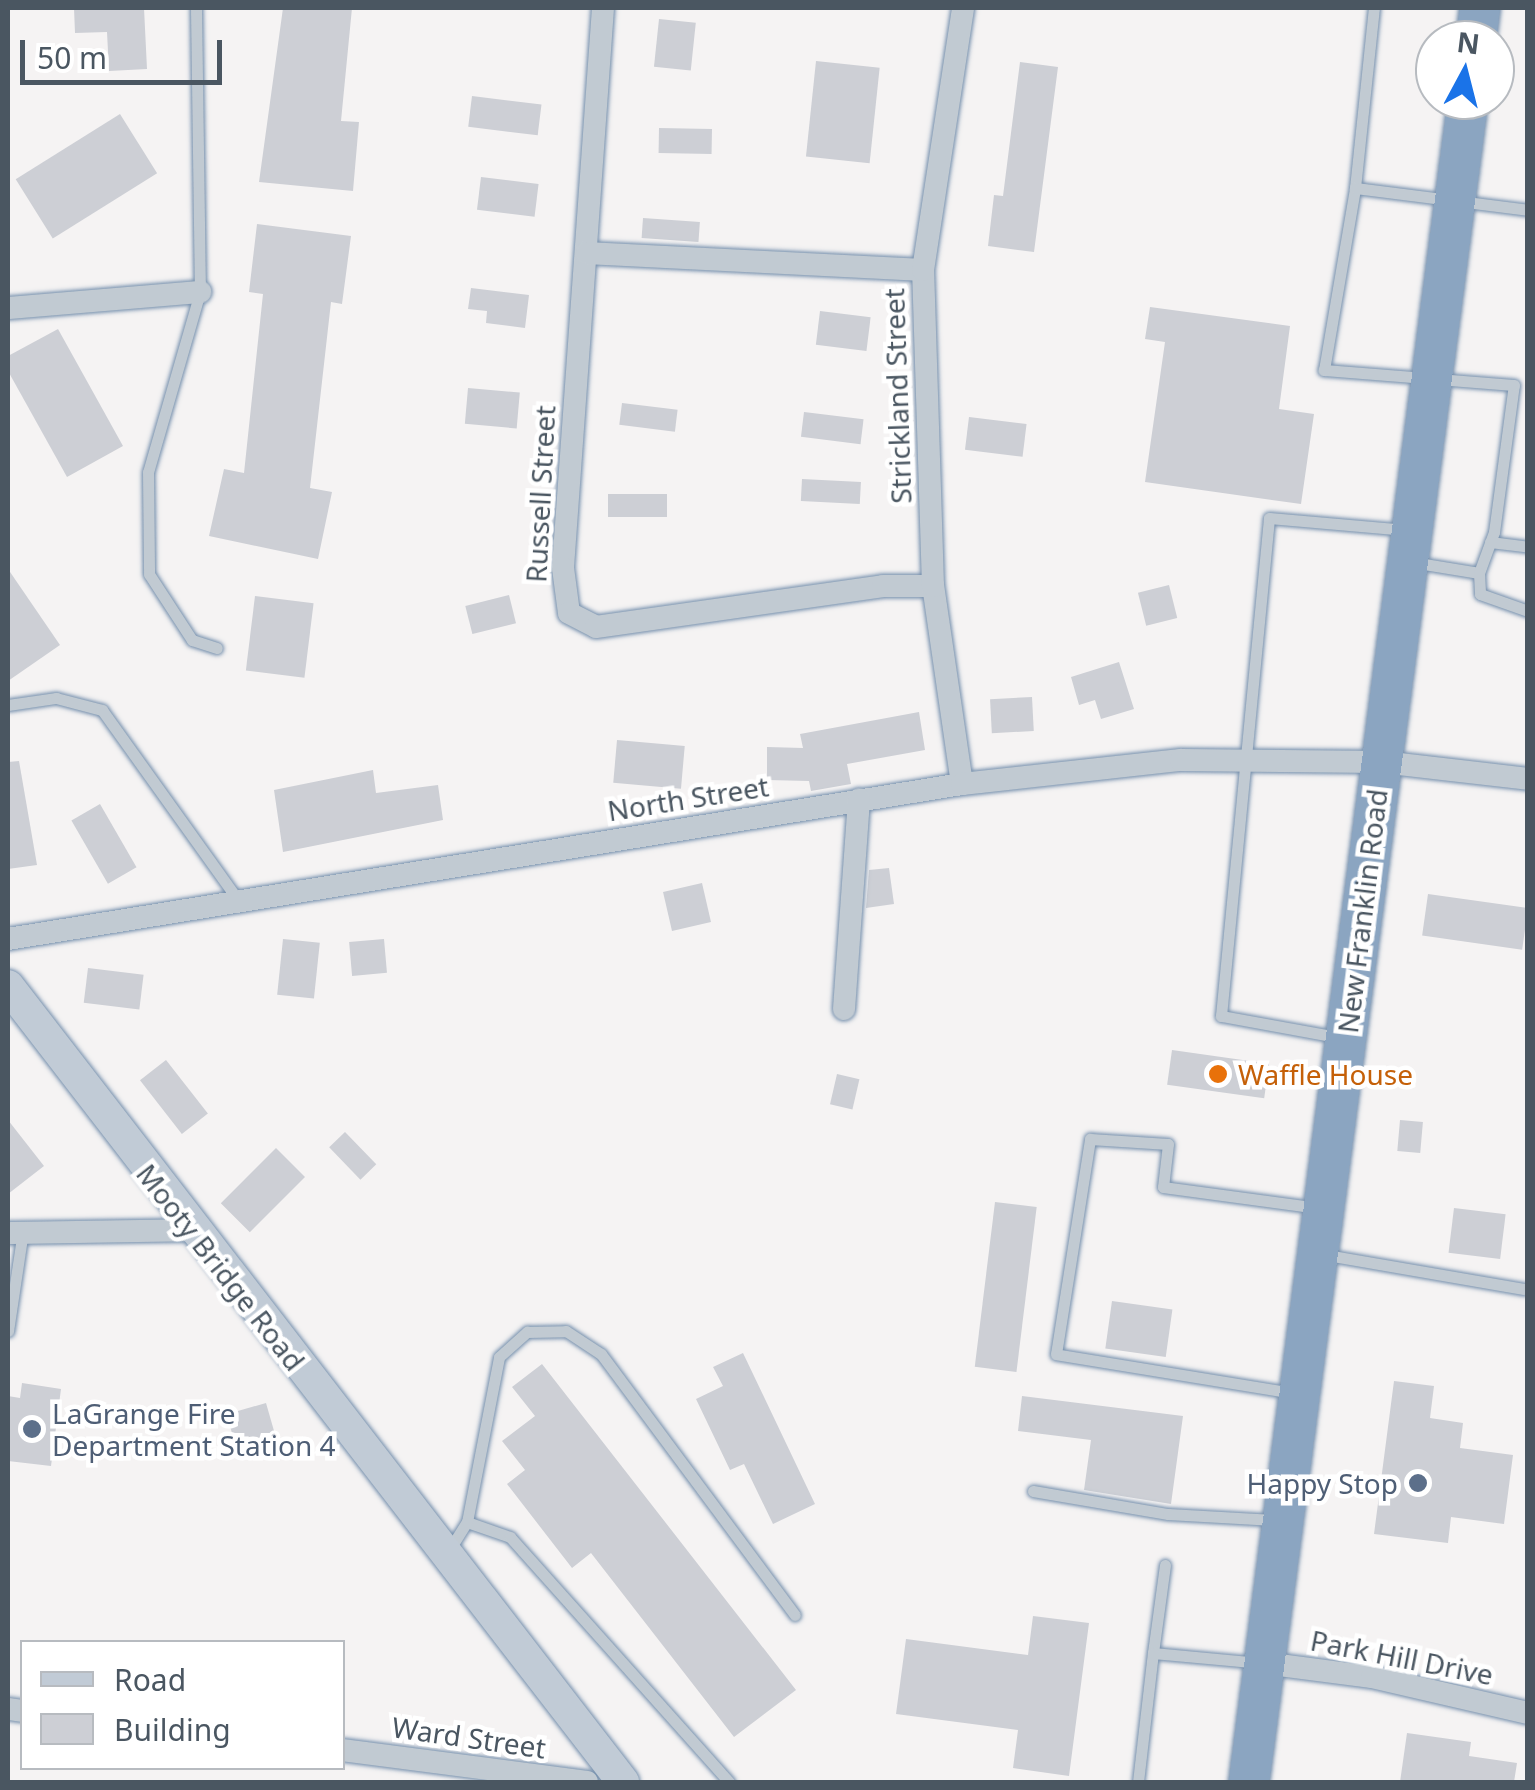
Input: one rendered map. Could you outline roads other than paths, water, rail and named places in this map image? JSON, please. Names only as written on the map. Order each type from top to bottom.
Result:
[{"type":"highway","name":"New Franklin Road","points":[[1249,1782],[1466,120]]},
{"type":"street","name":"Russell Street","points":[[603,8],[562,579],[569,613],[596,627],[883,586],[934,586]]},
{"type":"street","name":"Strickland Street","points":[[962,784],[934,586],[923,270],[963,8]]},
{"type":"street","points":[[588,253],[923,270]]},
{"type":"street","points":[[8,308],[200,292]]},
{"type":"street","name":"North Street","points":[[8,939],[962,784],[1246,758],[1382,762],[1528,779]]},
{"type":"street","points":[[844,1009],[858,800]]},
{"type":"street","name":"Mooty Bridge Road","points":[[8,986],[191,1230],[623,1782]]},
{"type":"street","points":[[15,1235],[191,1230]]},
{"type":"street","name":"Park Hill Drive","points":[[1264,1663],[1372,1677],[1528,1714]]},
{"type":"street","name":"Ward Street","points":[[345,1750],[586,1782]]},
{"type":"lane","points":[[196,8],[200,292],[148,472],[149,574],[192,640],[217,648]]},
{"type":"lane","points":[[1374,8],[1355,188],[1324,370],[1514,385],[1490,542],[1479,573],[1480,594],[1528,612]]},
{"type":"lane","points":[[1355,188],[1456,196],[1528,210]]},
{"type":"lane","points":[[1346,1039],[1221,1016],[1269,518],[1410,546],[1479,573]]},
{"type":"lane","points":[[1490,542],[1528,546]]},
{"type":"lane","points":[[8,705],[56,698],[102,710],[239,901]]},
{"type":"lane","points":[[1300,1394],[1056,1354],[1090,1139],[1168,1144],[1163,1187],[1324,1208]]},
{"type":"lane","points":[[8,1330],[15,1235]]},
{"type":"lane","points":[[1318,1253],[1524,1289]]},
{"type":"lane","points":[[446,1556],[467,1522],[500,1357],[527,1332],[566,1332],[601,1354],[796,1615]]},
{"type":"lane","points":[[1033,1491],[1168,1514],[1283,1520]]},
{"type":"lane","points":[[467,1522],[510,1537],[729,1782]]},
{"type":"lane","points":[[1138,1782],[1166,1565]]},
{"type":"lane","points":[[1153,1653],[1264,1663]]},
{"type":"place","name":"Waffle House","points":[[1218,1074]]},
{"type":"place","name":"LaGrange Fire Department Station 4","points":[[32,1429]]},
{"type":"place","name":"Happy Stop","points":[[1418,1483]]}]
